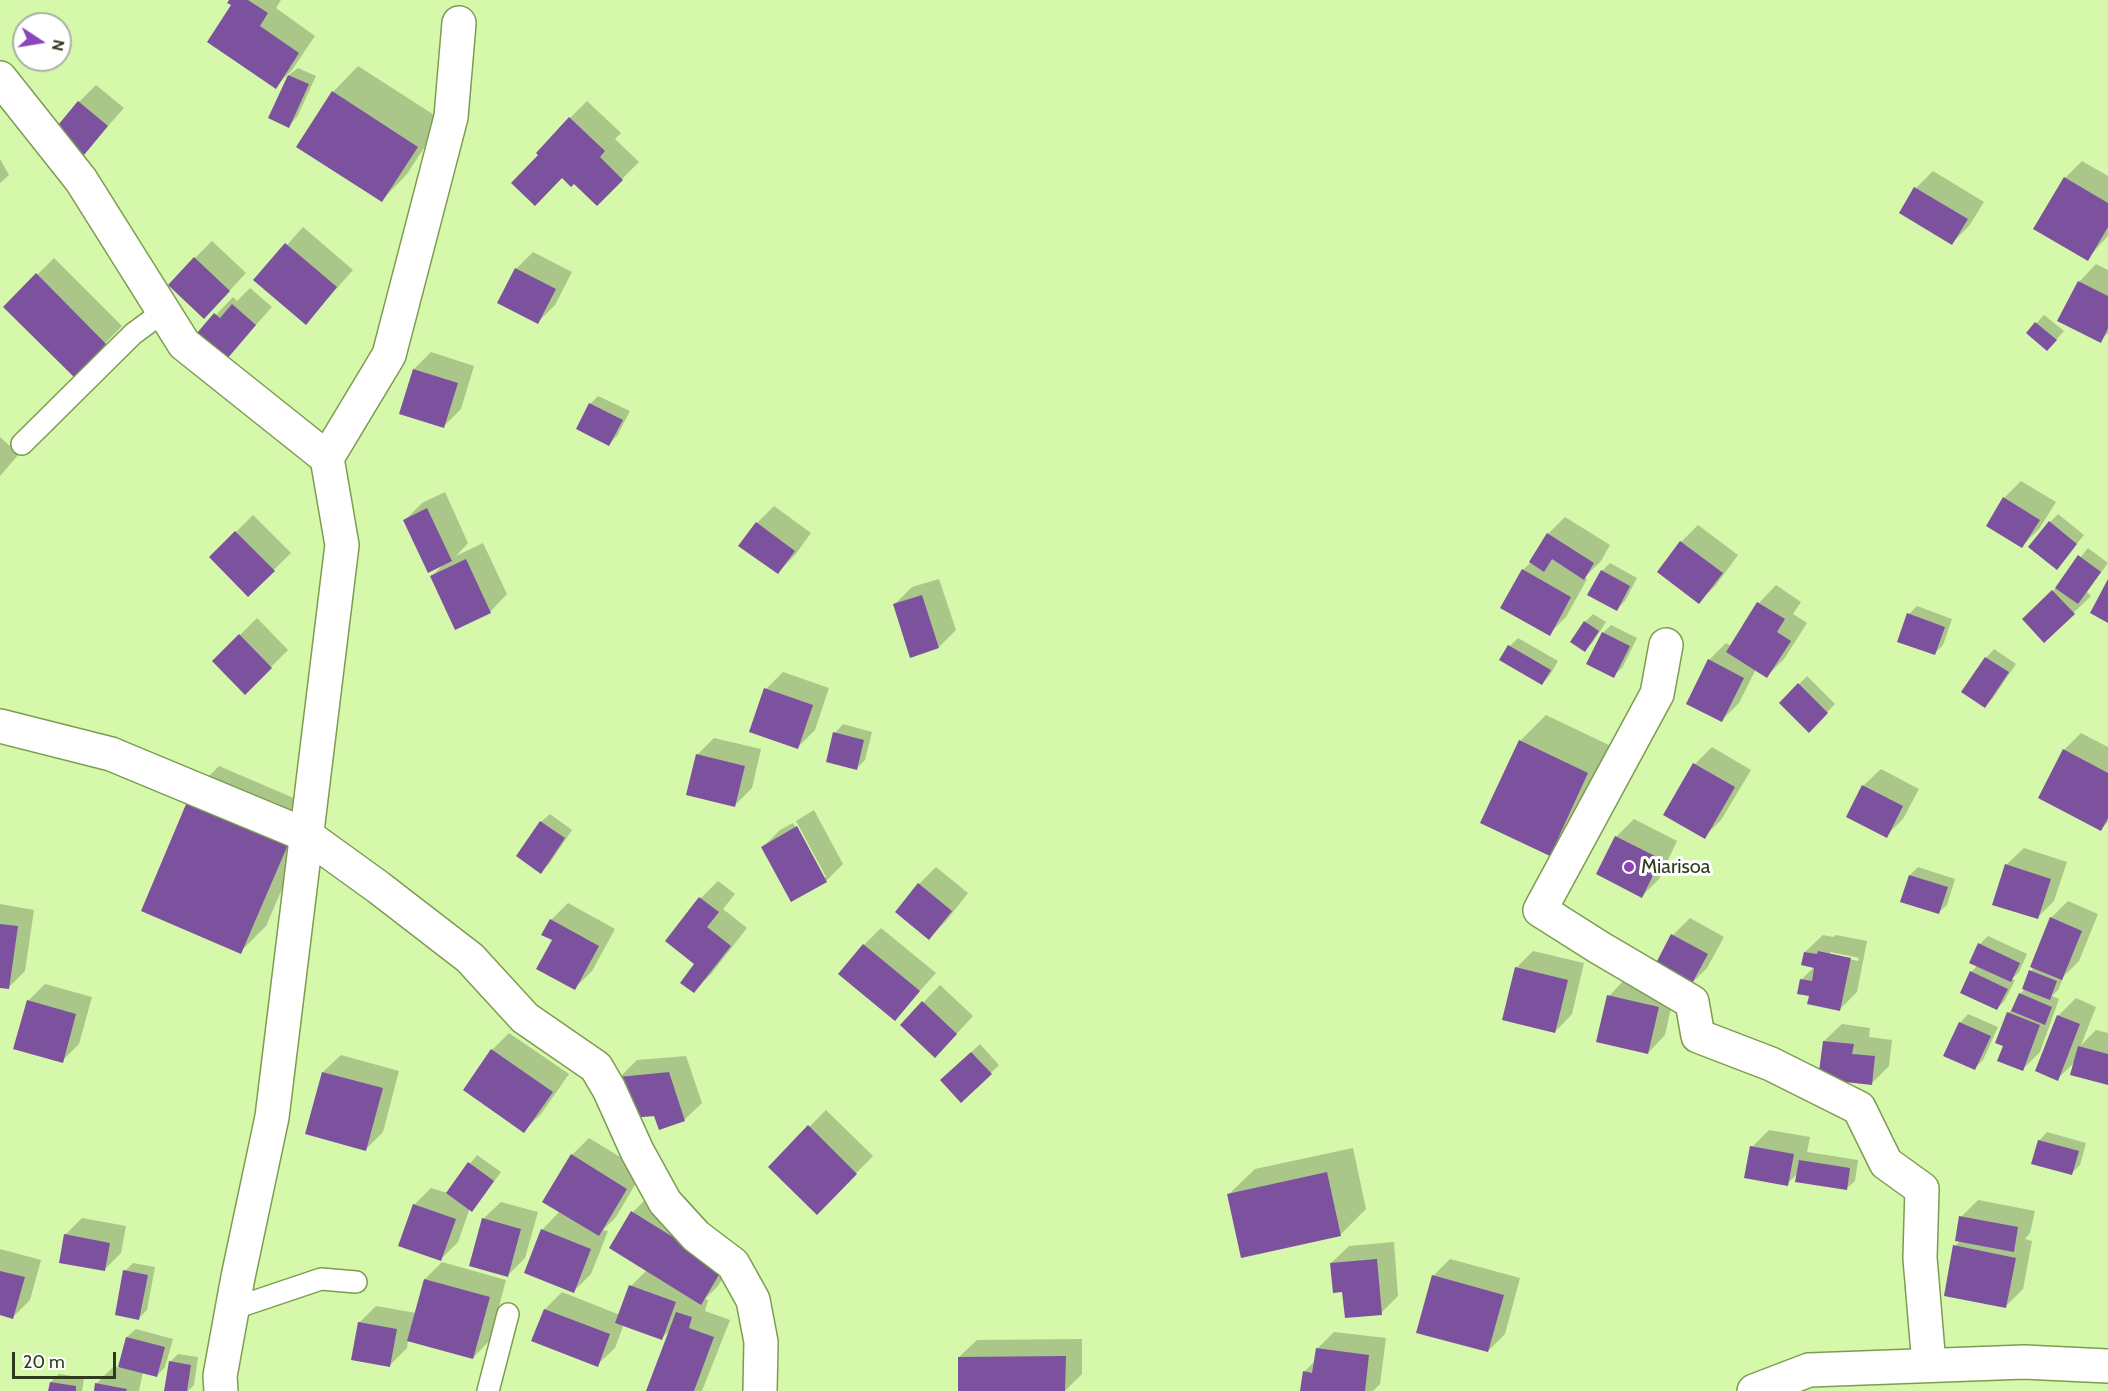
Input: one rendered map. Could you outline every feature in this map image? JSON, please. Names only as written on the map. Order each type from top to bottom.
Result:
[{"type":"street","points":[[221,1391],[220,1376],[232,1308],[272,1117],[342,545],[327,458],[388,355],[451,117],[459,23]]},
{"type":"street","points":[[0,78],[81,180],[184,344],[327,458]]},
{"type":"street","points":[[1666,645],[1657,694],[1540,910],[1692,1002],[1698,1036],[1771,1064],[1858,1108],[1886,1163],[1922,1189],[1920,1258],[1929,1365]]},
{"type":"street","points":[[0,726],[111,754],[306,835],[378,886],[470,958],[525,1018],[596,1067],[665,1202],[696,1236],[733,1264],[753,1300],[761,1342],[760,1391]]},
{"type":"street","points":[[1754,1391],[1809,1370],[2024,1362],[2108,1366]]},
{"type":"lane","points":[[22,444],[133,334],[164,311]]},
{"type":"lane","points":[[232,1308],[321,1280],[356,1282]]},
{"type":"lane","points":[[488,1391],[508,1314]]},
{"type":"building","points":[[229,0],[248,0],[268,13],[260,26],[299,53],[276,89],[207,42],[231,5],[227,3]]},
{"type":"building","points":[[288,75],[309,84],[289,128],[268,118]]},
{"type":"building","points":[[332,91],[418,147],[382,202],[296,147]]},
{"type":"building","points":[[78,101],[108,126],[84,155],[54,130]]},
{"type":"building","points":[[569,117],[605,151],[600,157],[623,180],[597,206],[574,184],[571,187],[562,178],[535,206],[511,183]]},
{"type":"building","points":[[2064,177],[2108,203],[2108,227],[2088,261],[2033,229]]},
{"type":"building","points":[[1914,187],[1968,219],[1952,245],[1899,213]]},
{"type":"building","points":[[285,243],[337,287],[306,325],[253,280]]},
{"type":"building","points":[[194,257],[230,291],[204,319],[168,285]]},
{"type":"building","points":[[515,268],[556,289],[538,324],[497,303]]},
{"type":"building","points":[[36,273],[106,344],[74,377],[3,307]]},
{"type":"building","points":[[2078,281],[2108,296],[2108,328],[2101,343],[2057,321]]},
{"type":"building","points":[[232,304],[256,325],[227,359],[197,333],[214,313],[220,318]]},
{"type":"building","points":[[2035,322],[2057,340],[2047,351],[2026,333]]},
{"type":"building","points":[[413,369],[458,383],[444,428],[399,414]]},
{"type":"building","points":[[589,403],[623,420],[609,446],[576,429]]},
{"type":"building","points":[[2003,497],[2040,520],[2022,548],[1986,526]]},
{"type":"building","points":[[427,508],[452,561],[428,573],[403,520]]},
{"type":"building","points":[[2049,521],[2077,544],[2057,570],[2028,547]]},
{"type":"building","points":[[756,522],[795,551],[778,574],[738,546]]},
{"type":"building","points":[[235,531],[275,571],[248,597],[209,557]]},
{"type":"building","points":[[1547,533],[1594,563],[1584,580],[1552,559],[1544,572],[1529,562]]},
{"type":"building","points":[[1680,541],[1723,573],[1699,604],[1657,572]]},
{"type":"building","points":[[2078,555],[2101,572],[2078,604],[2055,588]]},
{"type":"building","points":[[466,559],[491,613],[455,630],[430,576]]},
{"type":"building","points":[[1522,569],[1571,597],[1550,636],[1500,608]]},
{"type":"building","points":[[1601,570],[1630,586],[1617,611],[1587,595]]},
{"type":"building","points":[[2108,579],[2108,623],[2090,613]]},
{"type":"building","points":[[2052,590],[2075,614],[2044,643],[2022,619]]},
{"type":"building","points":[[922,595],[939,648],[910,658],[893,604]]},
{"type":"building","points":[[1757,602],[1785,619],[1777,632],[1791,641],[1767,678],[1726,652]]},
{"type":"building","points":[[1907,613],[1945,627],[1935,655],[1897,642]]},
{"type":"building","points":[[1584,621],[1599,631],[1585,652],[1570,642]]},
{"type":"building","points":[[1602,632],[1630,646],[1614,678],[1586,664]]},
{"type":"building","points":[[239,634],[272,668],[245,695],[212,661]]},
{"type":"building","points":[[1508,645],[1551,670],[1542,685],[1499,660]]},
{"type":"building","points":[[1985,657],[2009,672],[1985,708],[1961,692]]},
{"type":"building","points":[[1708,659],[1744,678],[1722,722],[1686,704]]},
{"type":"building","points":[[1798,683],[1828,713],[1809,733],[1779,703]]},
{"type":"building","points":[[764,688],[813,705],[798,749],[749,732]]},
{"type":"building","points":[[833,732],[864,740],[857,770],[826,762]]},
{"type":"building","points":[[1519,740],[1588,773],[1550,856],[1480,823]]},
{"type":"building","points":[[2063,749],[2108,773],[2108,818],[2101,831],[2038,798]]},
{"type":"building","points":[[696,754],[745,766],[735,807],[686,795]]},
{"type":"building","points":[[1693,763],[1735,787],[1705,839],[1663,815]]},
{"type":"building","points":[[1862,785],[1903,806],[1887,838],[1846,817]]},
{"type":"building","points":[[192,790],[293,833],[241,954],[141,911]]},
{"type":"building","points":[[540,821],[565,838],[541,874],[516,856]]},
{"type":"building","points":[[797,826],[827,882],[791,902],[761,847]]},
{"type":"building","name":"Miarisoa","points":[[1615,836],[1661,859],[1642,898],[1596,874]]},
{"type":"building","points":[[2005,864],[2051,879],[2038,919],[1992,905]]},
{"type":"building","points":[[1909,875],[1948,887],[1939,914],[1900,902]]},
{"type":"building","points":[[918,883],[952,911],[929,940],[895,912]]},
{"type":"building","points":[[699,897],[719,912],[707,927],[731,946],[694,993],[680,983],[694,964],[665,941]]},
{"type":"building","points":[[2050,917],[2082,931],[2062,980],[2030,967]]},
{"type":"building","points":[[550,919],[599,946],[575,990],[536,969],[552,940],[541,935]]},
{"type":"building","points":[[0,924],[18,926],[9,989],[0,988]]},
{"type":"building","points":[[1671,934],[1708,954],[1690,987],[1654,967]]},
{"type":"building","points":[[1978,943],[2020,963],[2011,982],[1969,963]]},
{"type":"building","points":[[863,944],[920,991],[895,1021],[838,974]]},
{"type":"building","points":[[1818,951],[1851,958],[1840,1011],[1807,1004],[1809,996],[1797,994],[1800,979],[1812,981],[1814,968],[1801,965],[1804,952],[1817,954]]},
{"type":"building","points":[[1515,967],[1568,980],[1555,1033],[1502,1020]]},
{"type":"building","points":[[2029,970],[2057,981],[2050,1000],[2022,989]]},
{"type":"building","points":[[1970,971],[2008,989],[1997,1010],[1960,993]]},
{"type":"building","points":[[2019,993],[2052,1007],[2045,1025],[2011,1011]]},
{"type":"building","points":[[1607,995],[1659,1007],[1648,1054],[1596,1042]]},
{"type":"building","points":[[27,1000],[76,1014],[63,1063],[13,1049]]},
{"type":"building","points":[[922,1001],[957,1034],[935,1058],[900,1025]]},
{"type":"building","points":[[2007,1012],[2040,1025],[2023,1071],[1997,1061],[2003,1046],[1995,1043]]},
{"type":"building","points":[[2057,1015],[2080,1024],[2058,1081],[2035,1071]]},
{"type":"building","points":[[1959,1022],[1991,1036],[1975,1070],[1943,1056]]},
{"type":"building","points":[[1823,1041],[1854,1044],[1852,1054],[1875,1056],[1872,1085],[1818,1079]]},
{"type":"building","points":[[2078,1046],[2108,1054],[2108,1085],[2070,1075]]},
{"type":"building","points":[[491,1049],[553,1092],[524,1133],[463,1090]]},
{"type":"building","points":[[971,1052],[992,1074],[961,1103],[940,1080]]},
{"type":"building","points":[[322,1072],[383,1088],[366,1151],[305,1134]]},
{"type":"building","points":[[669,1072],[685,1121],[659,1130],[654,1116],[632,1118],[619,1077]]},
{"type":"building","points":[[808,1125],[857,1174],[817,1215],[768,1167]]},
{"type":"building","points":[[2038,1140],[2079,1151],[2072,1175],[2031,1164]]},
{"type":"building","points":[[1750,1146],[1794,1154],[1788,1186],[1744,1178]]},
{"type":"building","points":[[571,1154],[627,1189],[599,1236],[542,1202]]},
{"type":"building","points":[[1799,1160],[1850,1168],[1847,1190],[1795,1182]]},
{"type":"building","points":[[468,1162],[494,1181],[472,1212],[446,1193]]},
{"type":"building","points":[[1327,1172],[1341,1236],[1241,1258],[1227,1194]]},
{"type":"building","points":[[413,1204],[456,1219],[441,1261],[398,1246]]},
{"type":"building","points":[[631,1211],[723,1268],[701,1305],[609,1248]]},
{"type":"building","points":[[1959,1216],[2018,1227],[2014,1252],[1955,1241]]},
{"type":"building","points":[[482,1218],[521,1229],[508,1277],[469,1266]]},
{"type":"building","points":[[541,1229],[591,1249],[574,1293],[524,1273]]},
{"type":"building","points":[[64,1234],[110,1243],[105,1271],[59,1263]]},
{"type":"building","points":[[1953,1245],[2016,1258],[2006,1308],[1944,1296]]},
{"type":"building","points":[[1377,1259],[1382,1315],[1345,1318],[1342,1292],[1333,1293],[1330,1263]]},
{"type":"building","points":[[123,1270],[148,1275],[139,1320],[115,1315]]},
{"type":"building","points":[[0,1271],[25,1277],[13,1319],[0,1315]]},
{"type":"building","points":[[1432,1275],[1504,1295],[1488,1352],[1416,1333]]},
{"type":"building","points":[[424,1279],[490,1297],[473,1359],[407,1341]]},
{"type":"building","points":[[629,1285],[676,1302],[662,1340],[615,1323]]},
{"type":"building","points":[[544,1309],[610,1334],[598,1367],[531,1341]]},
{"type":"building","points":[[676,1312],[692,1317],[689,1328],[714,1337],[694,1391],[646,1391]]},
{"type":"building","points":[[358,1322],[397,1329],[390,1367],[351,1360]]},
{"type":"building","points":[[126,1337],[165,1347],[157,1377],[118,1367]]},
{"type":"building","points":[[1316,1348],[1369,1355],[1365,1391],[1300,1391],[1303,1371],[1312,1373]]},
{"type":"building","points":[[1066,1356],[1065,1391],[958,1391],[958,1357]]},
{"type":"building","points":[[169,1361],[191,1365],[187,1391],[164,1391]]},
{"type":"building","points":[[50,1382],[76,1386],[76,1391],[48,1391]]},
{"type":"building","points":[[95,1383],[127,1389],[126,1391],[94,1391]]},
{"type":"place","name":"Miarisoa","points":[[1629,867]]}]
